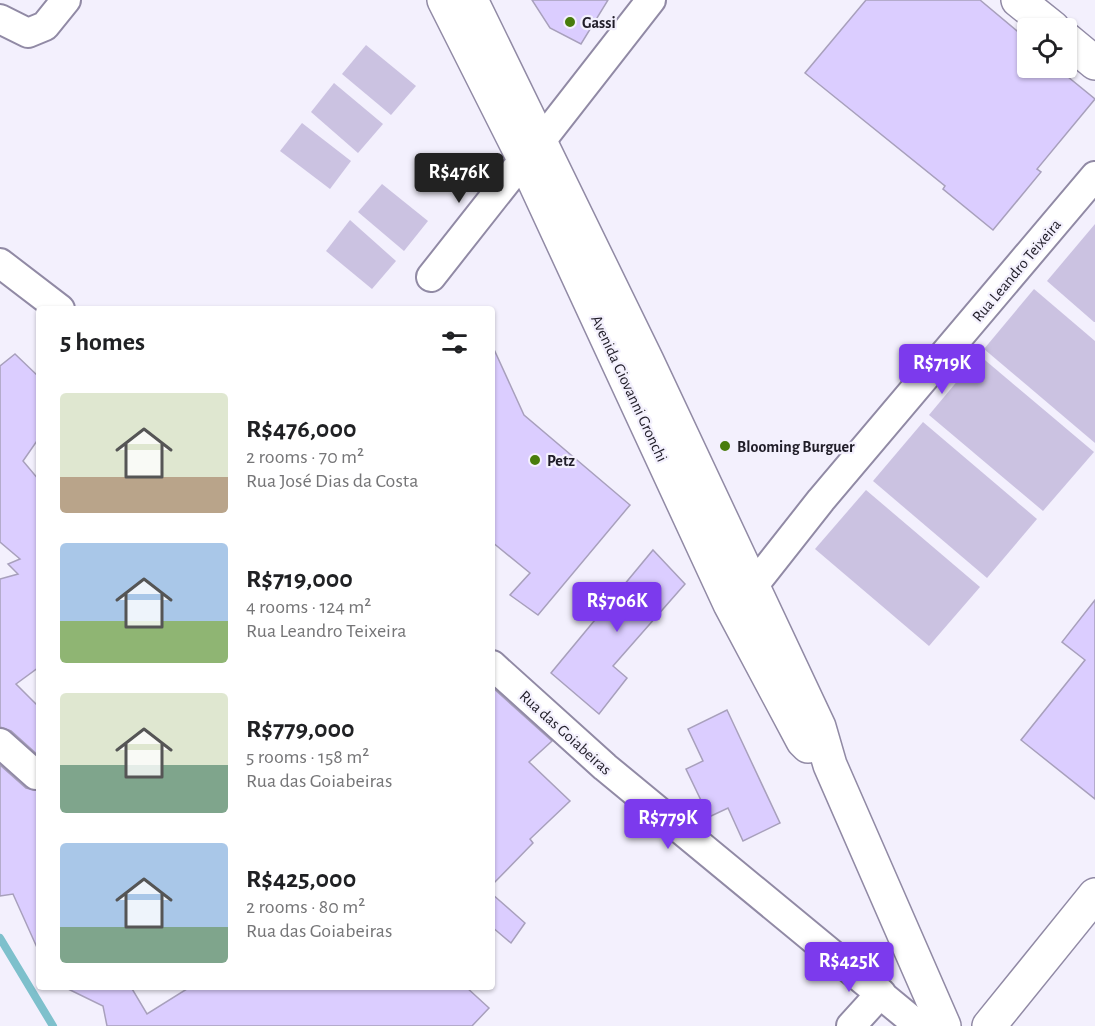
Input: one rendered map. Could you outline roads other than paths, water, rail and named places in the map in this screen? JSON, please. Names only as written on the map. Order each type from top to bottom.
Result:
[{"type":"main road","name":"Avenida Giovanni Gronchi","points":[[444,0],[533,150],[754,585],[819,727],[830,765],[944,1026]]},
{"type":"main road","name":"Avenida Giovanni Gronchi","points":[[471,0],[668,469],[730,604],[802,741],[830,765]]},
{"type":"main road","points":[[1018,0],[1040,18]]},
{"type":"main road","points":[[1077,48],[1095,63]]},
{"type":"main road","points":[[668,469],[691,499],[740,590],[747,594],[754,585]]},
{"type":"main road","points":[[988,1026],[1095,895]]},
{"type":"street","points":[[0,19],[28,33],[45,26],[66,0]]},
{"type":"street","points":[[431,277],[651,0]]},
{"type":"street","name":"Rua Leandro Teixeira","points":[[754,585],[821,500],[1095,176]]},
{"type":"street","points":[[0,263],[56,306]]},
{"type":"street","name":"Rua das Goiabeiras","points":[[495,668],[605,767],[919,1026]]},
{"type":"street","points":[[0,743],[36,775]]},
{"type":"street","points":[[851,1026],[881,993]]},
{"type":"waterway","points":[[0,938],[53,1026]]},
{"type":"place","name":"Gassi","points":[[570,22]]},
{"type":"place","name":"Blooming Burguer","points":[[725,446]]},
{"type":"place","name":"Petz","points":[[535,460]]}]
